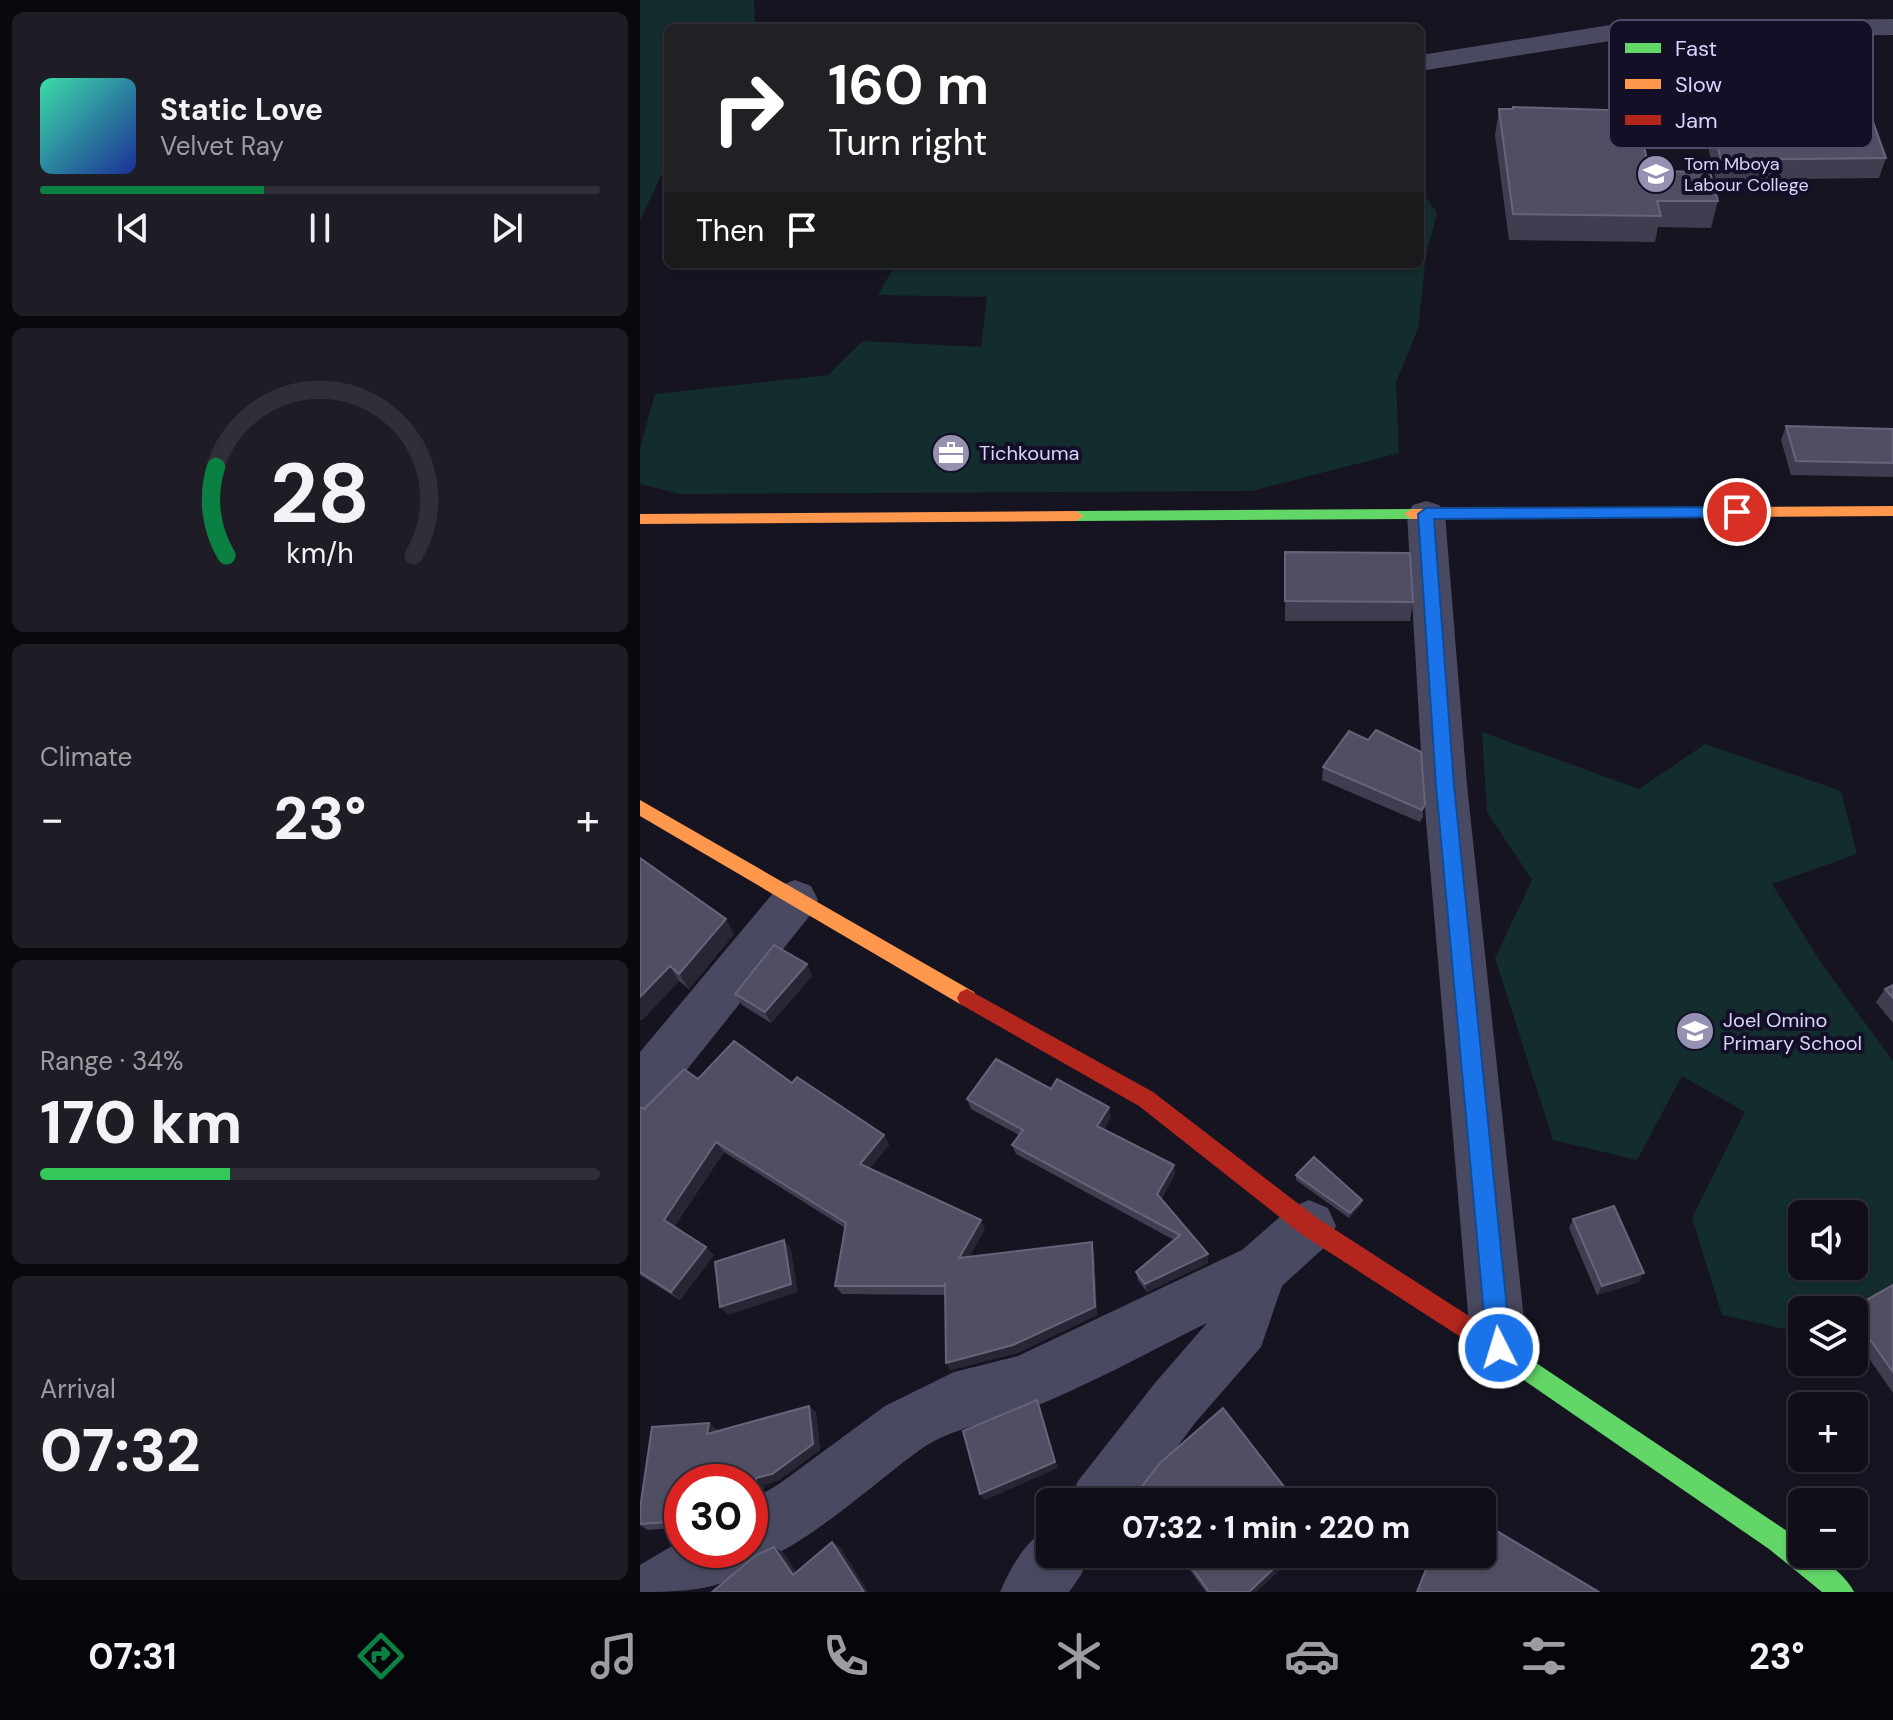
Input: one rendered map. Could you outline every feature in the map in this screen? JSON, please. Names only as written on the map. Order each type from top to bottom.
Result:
[{"type":"street","points":[[1863,0],[1884,26]]},
{"type":"street","points":[[1424,63],[1609,33]]},
{"type":"street","points":[[640,519],[1893,511]]},
{"type":"street","points":[[1426,514],[1445,785],[1499,1348]]},
{"type":"street","points":[[640,807],[795,900],[1146,1099],[1309,1226],[1499,1348],[1778,1540],[1841,1592]]},
{"type":"street","points":[[640,1090],[795,900]]},
{"type":"street","points":[[768,1524],[800,1505],[905,1426],[954,1401],[1023,1383],[1261,1269],[1309,1226]]},
{"type":"street","points":[[1110,1488],[1175,1403],[1241,1327],[1261,1269]]},
{"type":"street","points":[[652,1592],[693,1568]]},
{"type":"street","points":[[1031,1592],[1049,1568]]},
{"type":"green space","points":[[640,0],[754,0],[755,24],[664,24],[664,170],[640,220]]},
{"type":"green space","points":[[1424,194],[1437,213],[1426,256],[1418,329],[1396,382],[1399,453],[1252,491],[680,494],[640,484],[640,448],[655,394],[828,375],[863,341],[981,347],[987,297],[878,295],[894,268],[1424,268]]},
{"type":"green space","points":[[1482,732],[1639,789],[1705,744],[1841,791],[1857,854],[1772,884],[1821,963],[1893,1061],[1893,1334],[1868,1319],[1868,1296],[1788,1296],[1788,1330],[1722,1315],[1692,1218],[1745,1112],[1682,1076],[1637,1160],[1553,1140],[1495,958],[1532,880],[1487,812]]},
{"type":"building","points":[[1499,109],[1609,110],[1609,148],[1644,148],[1650,171],[1710,172],[1718,201],[1657,201],[1661,216],[1513,214]]},
{"type":"building","points":[[1873,122],[1886,158],[1721,160],[1718,148],[1873,148]]},
{"type":"building","points":[[1786,426],[1893,429],[1893,463],[1796,461]]},
{"type":"building","points":[[1285,552],[1410,553],[1413,602],[1285,601]]},
{"type":"building","points":[[1376,730],[1421,752],[1425,804],[1422,810],[1323,767],[1349,731],[1368,740]]},
{"type":"building","points":[[640,858],[726,919],[679,974],[670,966],[640,997]]},
{"type":"building","points":[[774,945],[807,964],[765,1012],[735,994]]},
{"type":"building","points":[[1893,985],[1893,998],[1885,989]]},
{"type":"building","points":[[734,1041],[792,1083],[797,1077],[884,1135],[860,1164],[981,1220],[959,1258],[1092,1242],[1095,1307],[1013,1345],[946,1363],[945,1283],[944,1286],[835,1286],[846,1223],[716,1142],[664,1220],[706,1247],[671,1292],[640,1272],[640,1107],[644,1109],[684,1069],[698,1079]]},
{"type":"building","points":[[996,1059],[1051,1089],[1057,1079],[1109,1107],[1097,1126],[1174,1165],[1157,1194],[1208,1254],[1145,1284],[1136,1272],[1180,1235],[1012,1145],[1023,1130],[967,1099]]},
{"type":"building","points":[[1314,1157],[1362,1200],[1350,1213],[1296,1175]]},
{"type":"building","points":[[1614,1206],[1644,1273],[1602,1286],[1573,1219]]},
{"type":"building","points":[[784,1240],[791,1284],[720,1307],[715,1262]]},
{"type":"building","points":[[1893,1285],[1893,1372],[1868,1337],[1868,1299]]},
{"type":"building","points":[[1037,1400],[1055,1462],[980,1494],[963,1431]]},
{"type":"building","points":[[809,1406],[813,1444],[768,1475],[768,1464],[664,1464],[664,1522],[640,1524],[652,1427],[709,1423],[707,1434]]},
{"type":"building","points":[[1223,1408],[1285,1488],[1141,1488],[1160,1463]]},
{"type":"building","points":[[1496,1530],[1599,1592],[1417,1592],[1426,1568],[1496,1568]]},
{"type":"building","points":[[832,1542],[864,1592],[712,1592],[741,1568],[768,1568],[768,1550],[774,1547],[793,1575]]},
{"type":"building","points":[[1192,1568],[1274,1568],[1249,1592],[1209,1592]]},
{"type":"traffic: fast","points":[[1076,516],[1412,514]]},
{"type":"traffic: fast","points":[[1478,1335],[1778,1540],[1841,1592]]},
{"type":"traffic: slow","points":[[1412,514],[1893,511]]},
{"type":"traffic: slow","points":[[640,519],[1076,516]]},
{"type":"traffic: slow","points":[[640,807],[967,998]]},
{"type":"traffic: jam","points":[[967,998],[1146,1099],[1309,1226],[1478,1335]]},
{"type":"place","name":"Tom Mboya Labour College","points":[[1656,174]]},
{"type":"place","name":"Tichkouma","points":[[951,453]]},
{"type":"place","name":"Joel Omino Primary School","points":[[1695,1031]]},
{"type":"route","points":[[1499,1348],[1445,785],[1426,514],[1737,512]]}]
